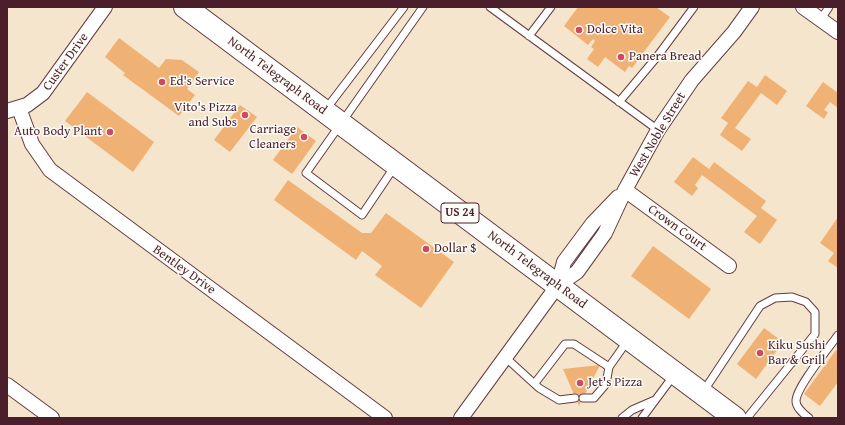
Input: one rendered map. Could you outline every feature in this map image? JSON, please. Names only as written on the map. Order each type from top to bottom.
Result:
[{"type":"main road","name":"North Telegraph Road","points":[[185,7],[735,418]]},
{"type":"street","name":"Custer Drive","points":[[13,110],[33,101],[43,93],[105,7]]},
{"type":"street","name":"West Noble Street","points":[[461,418],[558,285],[577,272],[605,233],[625,190],[658,130],[692,80],[734,32],[752,7]]},
{"type":"street","points":[[803,7],[838,32]]},
{"type":"street","name":"Bentley Drive","points":[[13,110],[32,144],[50,170],[386,418]]},
{"type":"street","name":"Crown Court","points":[[625,190],[729,266]]},
{"type":"street","points":[[7,385],[52,418]]},
{"type":"lane","points":[[396,164],[362,215],[306,173],[332,117],[404,7]]},
{"type":"lane","points":[[332,117],[423,7]]},
{"type":"lane","points":[[490,7],[658,130]]},
{"type":"lane","points":[[529,36],[551,7]]},
{"type":"lane","points":[[619,102],[656,58],[694,7]]},
{"type":"lane","points":[[821,19],[829,7]]},
{"type":"lane","points":[[702,394],[760,306],[775,298],[792,296],[806,302],[815,312],[815,334],[747,418]]},
{"type":"lane","points":[[809,418],[798,409],[795,402],[798,390],[838,335]]},
{"type":"lane","points":[[505,357],[535,384],[559,400],[594,398],[606,384],[609,367],[629,339]]},
{"type":"lane","points":[[535,384],[566,344],[574,344],[609,367]]},
{"type":"lane","points":[[642,418],[675,374]]},
{"type":"lane","points":[[622,418],[632,410],[656,400]]},
{"type":"building","points":[[578,7],[656,7],[670,17],[632,68],[629,66],[625,72],[605,57],[598,67],[587,59],[594,49],[591,47],[595,41],[593,39],[588,45],[564,26]]},
{"type":"building","name":"Ed's Service","points":[[119,38],[159,68],[166,59],[182,60],[199,72],[187,89],[195,95],[179,116],[123,75],[125,73],[105,57]]},
{"type":"building","points":[[765,75],[787,91],[777,105],[761,93],[735,128],[751,139],[742,151],[720,135],[728,123],[721,118],[748,81],[757,87]]},
{"type":"building","points":[[823,82],[838,93],[838,108],[830,102],[824,110],[828,112],[824,119],[806,106]]},
{"type":"building","name":"Auto Body Plant","points":[[87,92],[154,142],[133,172],[65,121]]},
{"type":"building","points":[[240,105],[257,117],[230,152],[214,140]]},
{"type":"building","points":[[297,127],[316,141],[292,174],[273,160]]},
{"type":"building","points":[[693,157],[709,169],[714,162],[766,201],[761,208],[777,220],[760,244],[744,232],[757,216],[702,175],[695,185],[698,188],[692,196],[674,182]]},
{"type":"building","points":[[288,180],[362,233],[371,233],[386,213],[454,262],[421,308],[375,275],[382,266],[362,251],[356,260],[274,200]]},
{"type":"building","points":[[838,217],[838,268],[828,261],[834,253],[820,243]]},
{"type":"building","points":[[653,246],[711,289],[689,319],[631,276]]},
{"type":"building","name":"Kiku Sushi Bar & Grill","points":[[764,328],[783,342],[756,379],[737,364]]},
{"type":"building","points":[[836,350],[838,352],[838,382],[820,406],[804,394]]},
{"type":"building","name":"Jet's Pizza","points":[[600,365],[583,398],[579,406],[563,369]]},
{"type":"place","name":"Dolce Vita","points":[[579,30]]},
{"type":"place","name":"Panera Bread","points":[[621,57]]},
{"type":"place","name":"Ed's Service","points":[[162,82]]},
{"type":"place","name":"Vito's Pizza and Subs","points":[[245,115]]},
{"type":"place","name":"Auto Body Plant","points":[[110,132]]},
{"type":"place","name":"Carriage Cleaners","points":[[304,137]]},
{"type":"place","name":"Dollar $","points":[[426,249]]},
{"type":"place","name":"Kiku Sushi Bar & Grill","points":[[760,353]]},
{"type":"place","name":"Jet's Pizza","points":[[580,383]]}]
